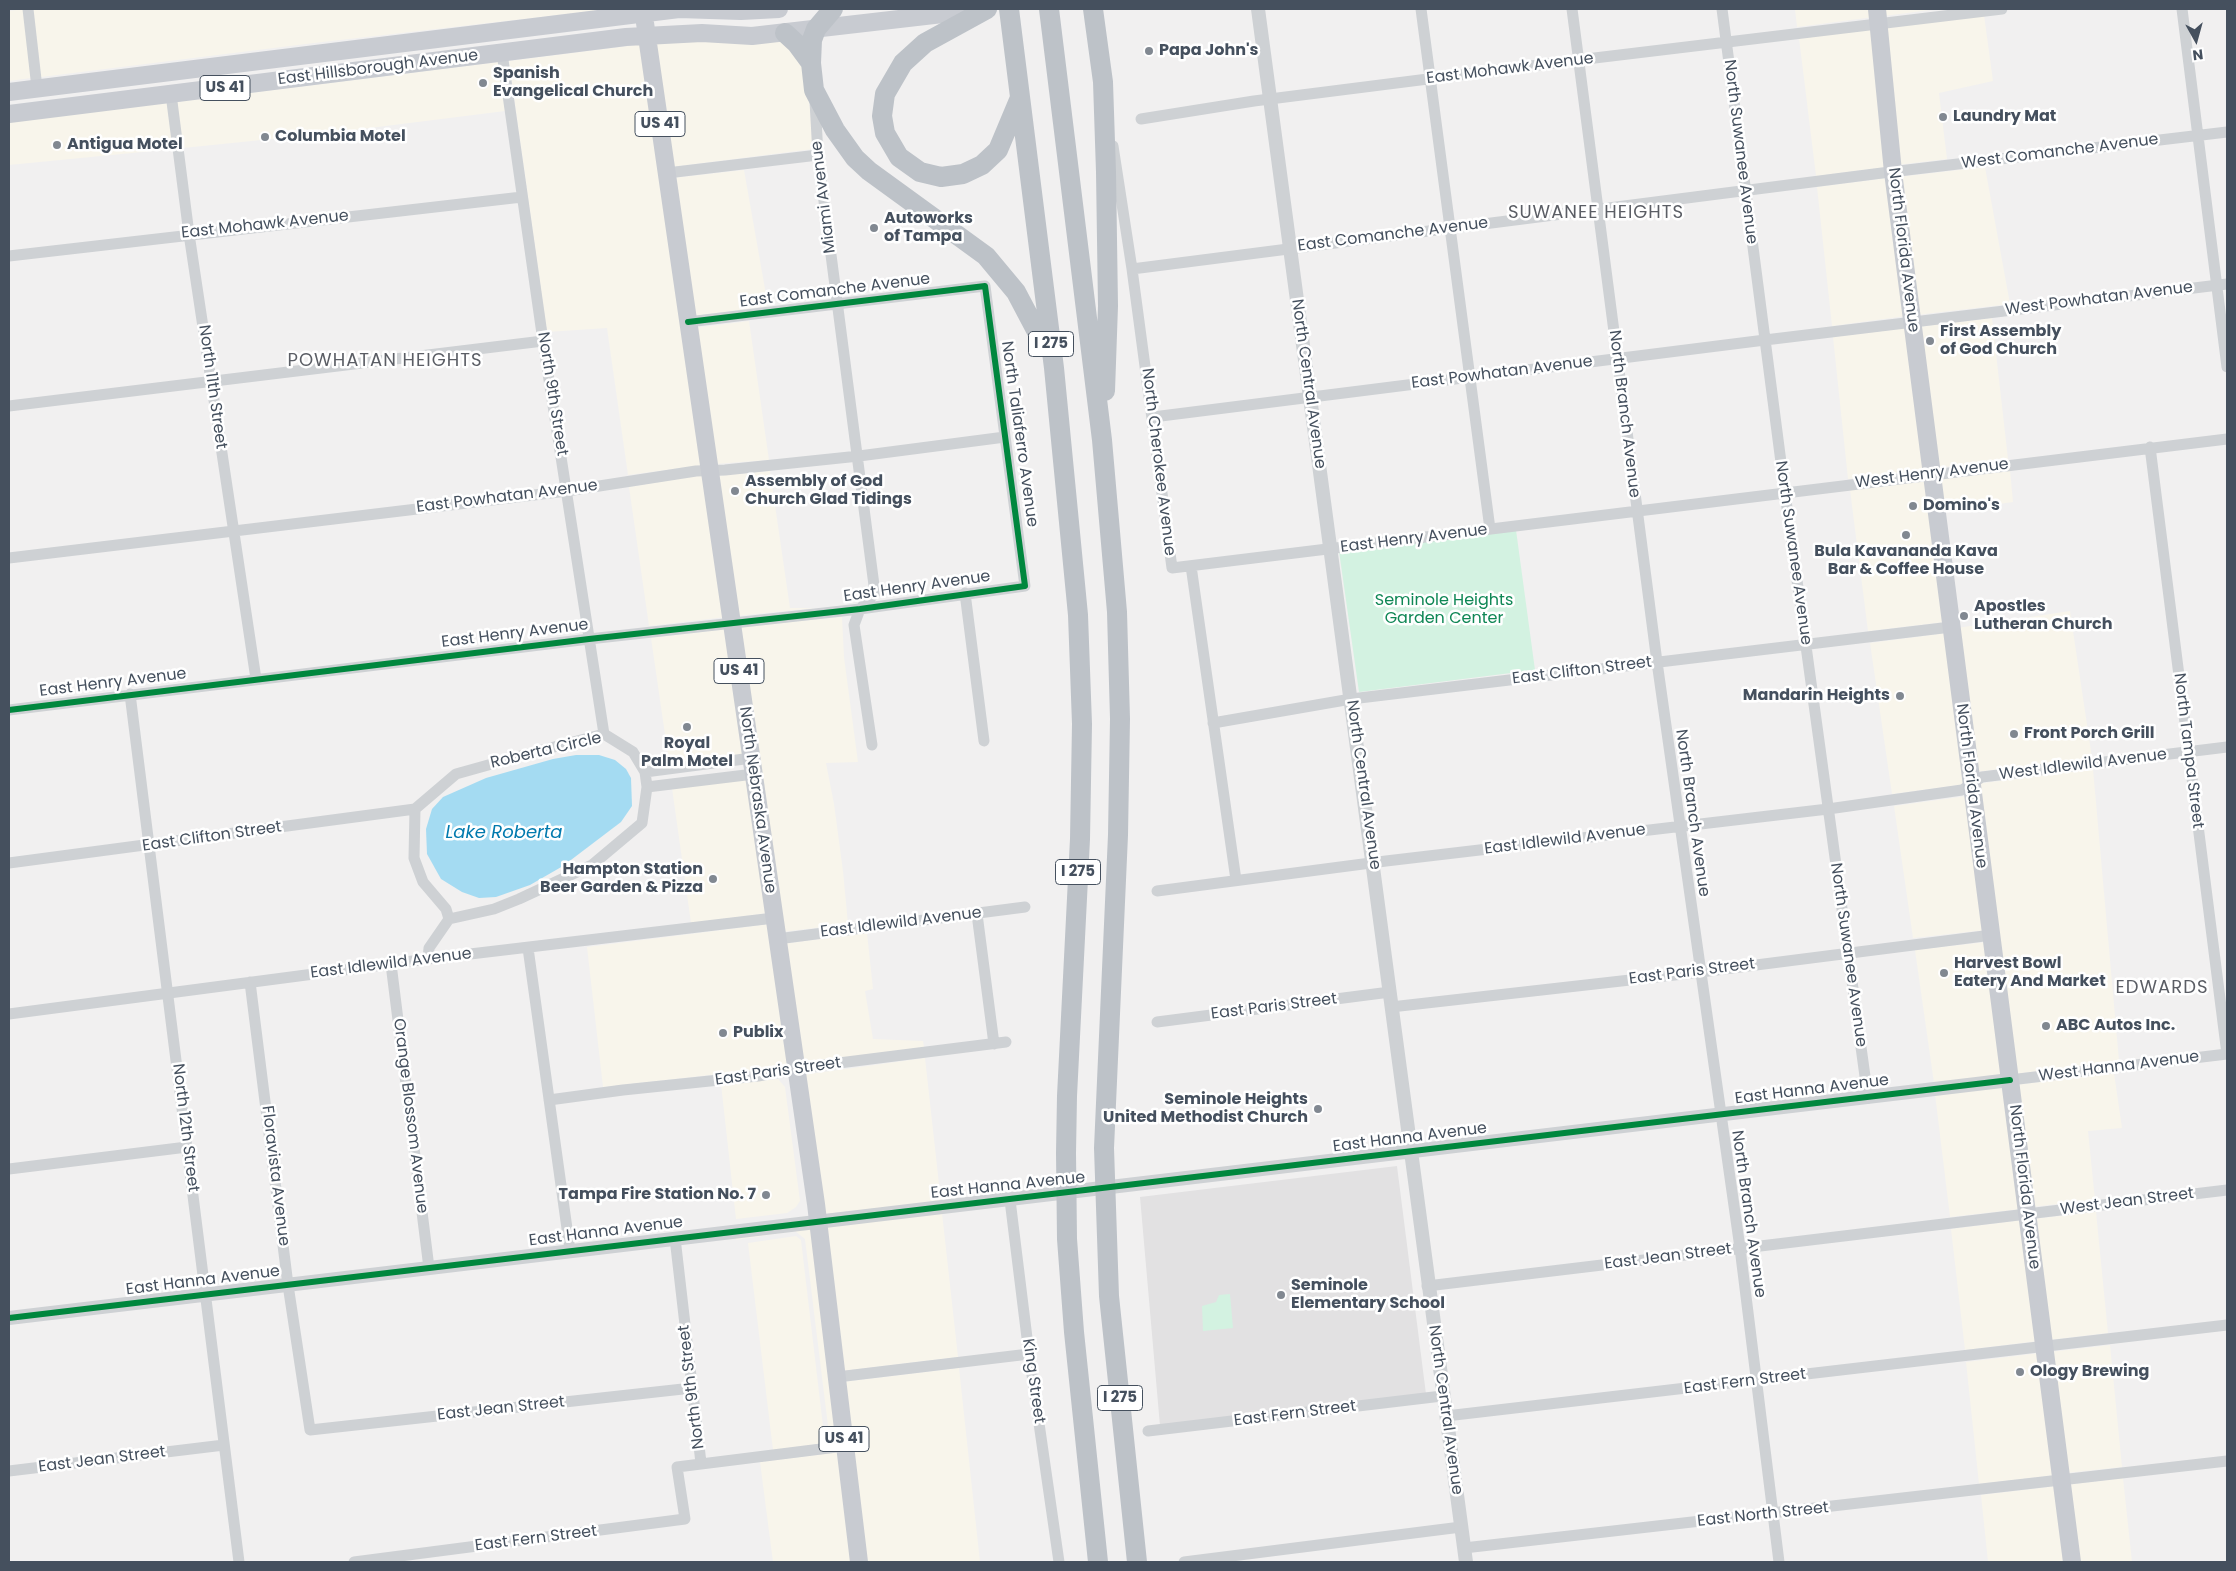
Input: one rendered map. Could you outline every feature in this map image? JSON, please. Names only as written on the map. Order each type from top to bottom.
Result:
[{"type":"highway","points":[[833,9],[816,29],[812,40],[811,63],[814,90],[835,130],[855,158],[869,171],[957,233],[986,256],[1016,292],[1033,321],[1054,368]]},
{"type":"highway","points":[[987,9],[925,43],[903,63],[885,94],[882,116],[885,133],[899,157],[920,172],[941,177],[962,174],[982,165],[998,150],[1020,98]]},
{"type":"highway","name":"I 275","points":[[1009,9],[1054,368],[1075,568],[1081,715],[1080,838],[1069,1036],[1066,1153],[1067,1239],[1074,1332],[1098,1562]]},
{"type":"highway","name":"I 275","points":[[1049,9],[1102,440],[1116,604],[1120,719],[1118,835],[1104,1148],[1110,1306],[1137,1562]]},
{"type":"highway","points":[[1093,9],[1103,82],[1108,306],[1102,440]]},
{"type":"highway","points":[[785,33],[797,44],[811,63]]},
{"type":"main road","name":"East Hillsborough Avenue","points":[[9,92],[643,11],[779,9]]},
{"type":"main road","name":"East Hillsborough Avenue","points":[[12,113],[646,34],[702,33],[752,36],[987,9]]},
{"type":"main road","name":"North Nebraska Avenue","points":[[643,11],[818,1221],[859,1562]]},
{"type":"main road","name":"North Florida Avenue","points":[[1878,16],[1892,172],[2072,1562]]},
{"type":"main road","points":[[293,79],[308,68],[364,60],[369,55],[371,47]]},
{"type":"main road","points":[[171,94],[177,81],[190,70]]},
{"type":"main road","points":[[12,113],[33,99],[37,88]]},
{"type":"street","points":[[28,9],[37,88]]},
{"type":"street","name":"North Central Avenue","points":[[1258,9],[1373,862],[1427,1286],[1466,1562]]},
{"type":"street","points":[[1421,9],[1490,529]]},
{"type":"street","name":"North Branch Avenue","points":[[1572,9],[1657,662],[1740,1248],[1779,1562]]},
{"type":"street","name":"North Suwanee Avenue","points":[[1722,9],[1805,645],[1868,1098]]},
{"type":"street","name":"East Mohawk Avenue","points":[[1141,119],[1270,99],[1726,41],[1878,16],[2002,9]]},
{"type":"street","points":[[2182,9],[2197,135],[2222,285],[2227,367]]},
{"type":"street","name":"North 9th Street","points":[[502,53],[543,341],[604,734]]},
{"type":"street","name":"North Cherokee Avenue","points":[[1103,82],[1132,269],[1172,568],[1191,566],[1236,880]]},
{"type":"street","name":"Miami Avenue","points":[[814,90],[818,155],[859,456],[875,593],[860,610]]},
{"type":"street","name":"North 11th Street","points":[[171,94],[189,234],[256,679]]},
{"type":"street","name":"West Comanche Avenue","points":[[1892,172],[2227,132]]},
{"type":"street","points":[[667,173],[818,155]]},
{"type":"street","name":"East Comanche Avenue","points":[[1132,269],[1892,172]]},
{"type":"street","name":"East Mohawk Avenue","points":[[9,256],[522,196]]},
{"type":"street","name":"West Powhatan Avenue","points":[[1912,322],[2222,285]]},
{"type":"street","name":"East Comanche Avenue","points":[[688,322],[985,286]]},
{"type":"street","name":"North Taliaferro Avenue","points":[[985,286],[1025,586]]},
{"type":"street","name":"East Powhatan Avenue","points":[[1153,418],[1912,322]]},
{"type":"street","points":[[9,406],[543,341]]},
{"type":"street","name":"East Powhatan Avenue","points":[[9,558],[567,491],[696,471],[859,456],[1005,437]]},
{"type":"street","name":"West Henry Avenue","points":[[1637,511],[2227,438]]},
{"type":"street","name":"North Tampa Street","points":[[2150,447],[2227,1054]]},
{"type":"street","name":"East Henry Avenue","points":[[1191,566],[1637,511]]},
{"type":"street","name":"East Henry Avenue","points":[[9,710],[732,622],[860,610],[965,593],[1025,586]]},
{"type":"street","points":[[965,593],[984,741]]},
{"type":"street","points":[[860,610],[854,625],[872,745]]},
{"type":"street","name":"East Clifton Street","points":[[1213,722],[1351,699],[1951,627]]},
{"type":"street","name":"North 12th Street","points":[[130,694],[207,1295],[239,1562]]},
{"type":"street","name":"Roberta Circle","points":[[415,809],[456,774],[604,734],[633,752],[645,772],[647,787],[642,823],[592,864],[503,906],[449,919]]},
{"type":"street","name":"West Idlewild Avenue","points":[[1971,783],[1982,777],[2227,747]]},
{"type":"street","points":[[645,772],[753,766]]},
{"type":"street","points":[[647,787],[753,766]]},
{"type":"street","name":"East Idlewild Avenue","points":[[1156,891],[1373,862],[1828,808],[1962,790],[1971,783]]},
{"type":"street","points":[[415,809],[414,858],[423,882],[446,909],[449,919],[430,948],[428,959]]},
{"type":"street","name":"East Clifton Street","points":[[9,863],[415,809]]},
{"type":"street","name":"East Idlewild Avenue","points":[[777,939],[1025,907]]},
{"type":"street","points":[[977,914],[994,1044]]},
{"type":"street","name":"East Idlewild Avenue","points":[[9,1014],[428,959],[774,918]]},
{"type":"street","name":"East Paris Street","points":[[1392,1006],[1701,972],[1992,935]]},
{"type":"street","points":[[528,948],[570,1250]]},
{"type":"street","name":"Orange Blossom Avenue","points":[[391,964],[429,1268]]},
{"type":"street","name":"Floravista Avenue","points":[[250,982],[288,1285],[310,1430]]},
{"type":"street","name":"East Paris Street","points":[[1158,1022],[1390,992]]},
{"type":"street","name":"East Paris Street","points":[[549,1100],[1006,1042]]},
{"type":"street","name":"West Hanna Avenue","points":[[2010,1080],[2227,1054]]},
{"type":"street","name":"East Hanna Avenue","points":[[9,1318],[2010,1080]]},
{"type":"street","points":[[9,1169],[187,1147]]},
{"type":"street","name":"West Jean Street","points":[[2027,1214],[2227,1190]]},
{"type":"street","name":"King Street","points":[[1010,1200],[1029,1354],[1059,1562]]},
{"type":"street","name":"East Jean Street","points":[[1427,1286],[2027,1214]]},
{"type":"street","name":"North 9th Street","points":[[659,1523],[685,1520],[677,1467],[701,1463],[675,1238]]},
{"type":"street","name":"East Fern Street","points":[[1446,1416],[2227,1325]]},
{"type":"street","points":[[837,1377],[1029,1354]]},
{"type":"street","name":"East Jean Street","points":[[310,1430],[692,1388]]},
{"type":"street","name":"East Fern Street","points":[[1148,1431],[1442,1396]]},
{"type":"street","name":"East Jean Street","points":[[9,1471],[224,1445]]},
{"type":"street","points":[[701,1463],[845,1446]]},
{"type":"street","name":"East North Street","points":[[1464,1548],[1773,1514],[2227,1460]]},
{"type":"street","name":"East Fern Street","points":[[354,1562],[659,1523]]},
{"type":"street","points":[[1184,1562],[1461,1527]]},
{"type":"shaded area","points":[[23,9],[31,78],[9,81],[9,11]]},
{"type":"shaded area","points":[[33,9],[610,9],[41,77]]},
{"type":"shaded area","points":[[1795,9],[1873,9],[1874,17],[1797,27]]},
{"type":"shaded area","points":[[1883,9],[1938,9],[1884,16]]},
{"type":"shaded area","points":[[1984,15],[1993,81],[1939,93],[1947,159],[1897,165],[1886,27]]},
{"type":"shaded area","points":[[1875,29],[1887,167],[1816,176],[1799,38]]},
{"type":"shaded area","points":[[785,39],[801,58],[810,108],[813,149],[671,167],[653,43]]},
{"type":"shaded area","points":[[643,44],[704,465],[628,475],[607,328],[547,332],[509,61]]},
{"type":"shaded area","points":[[499,62],[505,111],[330,133],[183,148],[177,102]]},
{"type":"shaded area","points":[[167,103],[173,149],[9,165],[9,122]]},
{"type":"shaded area","points":[[1985,167],[2010,304],[1916,315],[1898,177]]},
{"type":"shaded area","points":[[744,170],[768,306],[693,316],[673,178]]},
{"type":"shaded area","points":[[1888,178],[1906,316],[1832,326],[1817,187]]},
{"type":"shaded area","points":[[1992,318],[2008,459],[1936,468],[1918,327]]},
{"type":"shaded area","points":[[749,321],[769,460],[714,464],[694,328]]},
{"type":"shaded area","points":[[1907,328],[1926,469],[1848,479],[1833,337]]},
{"type":"shaded area","points":[[2010,470],[2013,502],[1942,512],[1937,479]]},
{"type":"shaded area","points":[[770,471],[790,608],[815,608],[736,616],[716,476]]},
{"type":"shaded area","points":[[706,476],[726,617],[649,626],[629,487]]},
{"type":"shaded area","points":[[1927,480],[1945,622],[1868,631],[1850,490]]},
{"type":"shaded area","points":[[2070,611],[2092,758],[1975,772],[1957,628]]},
{"type":"shaded area","points":[[842,617],[844,657],[858,762],[826,763],[834,804],[848,924],[781,932],[737,627]]},
{"type":"shaded area","points":[[727,629],[746,759],[670,769],[651,638]]},
{"type":"shaded area","points":[[1947,633],[1966,784],[1892,794],[1870,643]]},
{"type":"shaded area","points":[[2093,769],[2119,1061],[2014,1074],[1976,784]]},
{"type":"shaded area","points":[[748,771],[768,913],[691,923],[671,781]]},
{"type":"shaded area","points":[[1967,796],[1986,930],[1913,938],[1894,806]]},
{"type":"shaded area","points":[[770,924],[790,1066],[603,1087],[587,947]]},
{"type":"shaded area","points":[[867,933],[873,989],[865,991],[873,1039],[923,1041],[924,1047],[800,1064],[783,944]]},
{"type":"shaded area","points":[[1987,942],[2004,1075],[1934,1083],[1915,950]]},
{"type":"shaded area","points":[[925,1058],[941,1202],[822,1214],[802,1075]]},
{"type":"shaded area","points":[[2114,1073],[2122,1128],[2088,1131],[2095,1200],[2031,1207],[2016,1085]]},
{"type":"shaded area","points":[[778,1079],[785,1087],[800,1201],[796,1207],[787,1213],[736,1219],[721,1084]]},
{"type":"shaded area","points":[[2006,1086],[2021,1209],[1950,1217],[1935,1094]]},
{"type":"shaded area","name":"Seminole Elementary School","points":[[1397,1166],[1426,1394],[1160,1426],[1140,1197]]},
{"type":"shaded area","points":[[2096,1212],[2108,1333],[2048,1340],[2033,1219]]},
{"type":"shaded area","points":[[942,1213],[958,1357],[841,1371],[824,1226]]},
{"type":"shaded area","points":[[2023,1220],[2038,1341],[1965,1350],[1951,1229]]},
{"type":"shaded area","points":[[813,1227],[839,1441],[830,1442],[805,1239],[795,1231],[736,1240],[735,1237]]},
{"type":"shaded area","points":[[796,1236],[801,1240],[825,1443],[773,1450],[748,1243]]},
{"type":"shaded area","points":[[2110,1345],[2122,1467],[2066,1473],[2050,1352]]},
{"type":"shaded area","points":[[2040,1353],[2055,1475],[1979,1484],[1966,1362]]},
{"type":"shaded area","points":[[959,1368],[980,1562],[864,1562],[843,1382]]},
{"type":"shaded area","points":[[841,1452],[854,1562],[773,1562],[760,1462]]},
{"type":"shaded area","points":[[2123,1478],[2132,1562],[2077,1562],[2067,1485]]},
{"type":"shaded area","points":[[2057,1486],[2066,1562],[1988,1562],[1981,1495]]},
{"type":"green space","name":"Seminole Heights Garden Center","points":[[1516,530],[1535,670],[1359,692],[1339,551]]},
{"type":"green space","points":[[1230,1294],[1233,1328],[1203,1331],[1202,1306],[1216,1302],[1219,1295]]},
{"type":"water","name":"Lake Roberta","points":[[576,755],[599,755],[615,760],[626,769],[631,778],[632,806],[621,822],[563,866],[530,885],[496,897],[479,898],[462,892],[441,879],[427,854],[426,829],[432,809],[443,797],[486,778],[553,759]]},
{"type":"cycle path","points":[[9,710],[589,639],[860,609],[1025,586],[985,286],[688,322]]},
{"type":"cycle path","points":[[9,1318],[2010,1080]]},
{"type":"place","name":"Papa John's","points":[[1149,51]]},
{"type":"place","name":"Spanish Evangelical Church","points":[[483,83]]},
{"type":"place","name":"Laundry Mat","points":[[1943,117]]},
{"type":"place","name":"Columbia Motel","points":[[265,137]]},
{"type":"place","name":"Antigua Motel","points":[[57,145]]},
{"type":"place","name":"Autoworks of Tampa","points":[[874,228]]},
{"type":"place","name":"First Assembly of God Church","points":[[1930,341]]},
{"type":"place","name":"Assembly of God Church Glad Tidings","points":[[735,491]]},
{"type":"place","name":"Domino's","points":[[1913,506]]},
{"type":"place","name":"Bula Kavananda Kava Bar & Coffee House","points":[[1906,535]]},
{"type":"place","name":"Apostles Lutheran Church","points":[[1964,616]]},
{"type":"place","name":"Mandarin Heights","points":[[1900,696]]},
{"type":"place","name":"Royal Palm Motel","points":[[687,727]]},
{"type":"place","name":"Front Porch Grill","points":[[2014,734]]},
{"type":"place","name":"Hampton Station Beer Garden & Pizza","points":[[713,879]]},
{"type":"place","name":"Harvest Bowl Eatery And Market","points":[[1944,973]]},
{"type":"place","name":"ABC Autos Inc.","points":[[2046,1026]]},
{"type":"place","name":"Publix","points":[[723,1033]]},
{"type":"place","name":"Seminole Heights United Methodist Church","points":[[1318,1109]]},
{"type":"place","name":"Tampa Fire Station No. 7","points":[[766,1195]]},
{"type":"place","name":"Seminole Elementary School","points":[[1281,1295]]},
{"type":"place","name":"Ology Brewing","points":[[2020,1372]]},
{"type":"district","name":"SUWANEE HEIGHTS","points":[[1596,213]]},
{"type":"district","name":"POWHATAN HEIGHTS","points":[[385,361]]},
{"type":"district","name":"EDWARDS","points":[[2162,988]]}]
